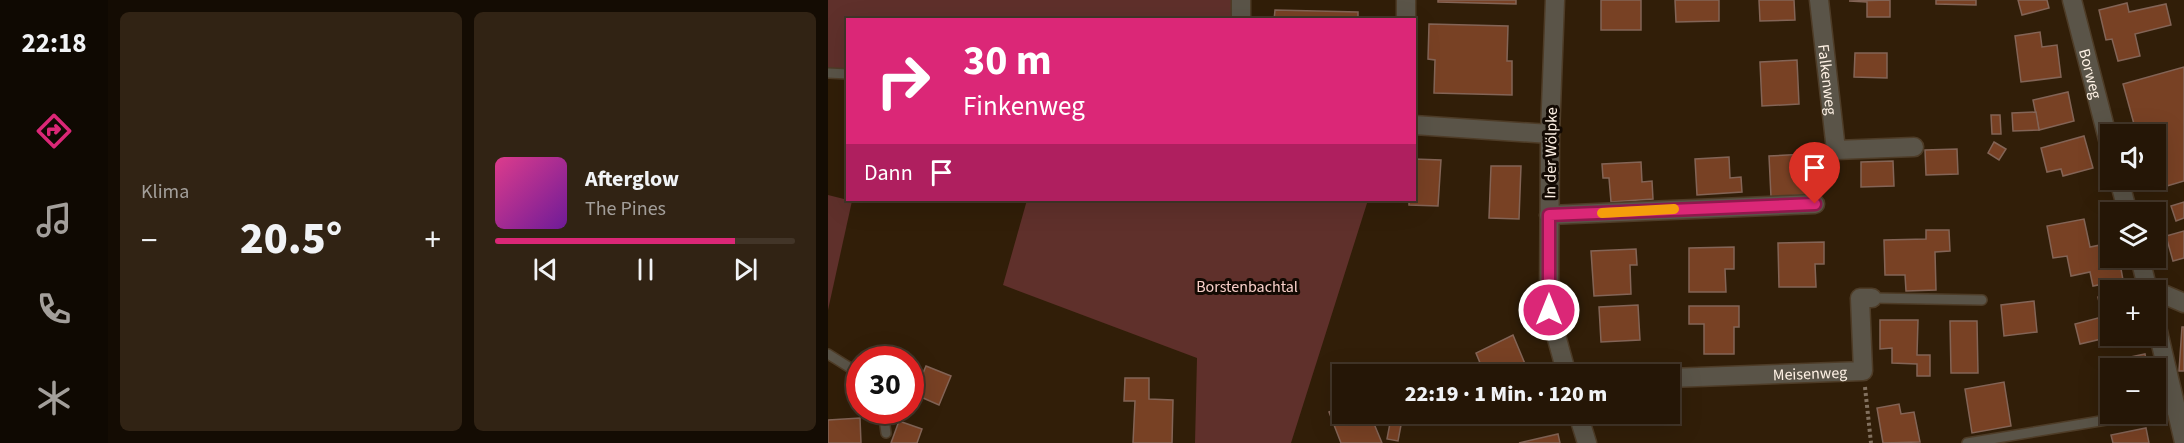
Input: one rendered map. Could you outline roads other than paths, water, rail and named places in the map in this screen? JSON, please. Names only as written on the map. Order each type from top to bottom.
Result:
[{"type":"street","points":[[1241,0],[1241,18]]},
{"type":"street","points":[[1406,0],[1406,18]]},
{"type":"street","name":"In der Wölpke","points":[[1555,0],[1550,134],[1549,310],[1563,364]]},
{"type":"street","name":"Falkenweg","points":[[1819,0],[1836,150],[1914,147]]},
{"type":"street","name":"Borweg","points":[[2072,0],[2104,124]]},
{"type":"street","points":[[1416,125],[1550,134]]},
{"type":"street","points":[[1549,215],[1815,204]]},
{"type":"street","points":[[2166,296],[2184,303]]},
{"type":"street","name":"Meisenweg","points":[[1680,378],[1863,371],[1860,298],[1872,298]]},
{"type":"street","points":[[2161,346],[2184,442]]},
{"type":"street","points":[[1581,424],[1587,443]]},
{"type":"lane","points":[[828,73],[846,74]]},
{"type":"lane","name":"Meisenweg","points":[[1872,298],[1982,300]]},
{"type":"lane","points":[[828,354],[846,365]]},
{"type":"lane","points":[[2166,410],[2175,409]]},
{"type":"lane","points":[[1967,443],[2100,421]]},
{"type":"lane","points":[[885,424],[886,433]]},
{"type":"park label","name":"Borstenbachtal","points":[[1247,286]]}]
